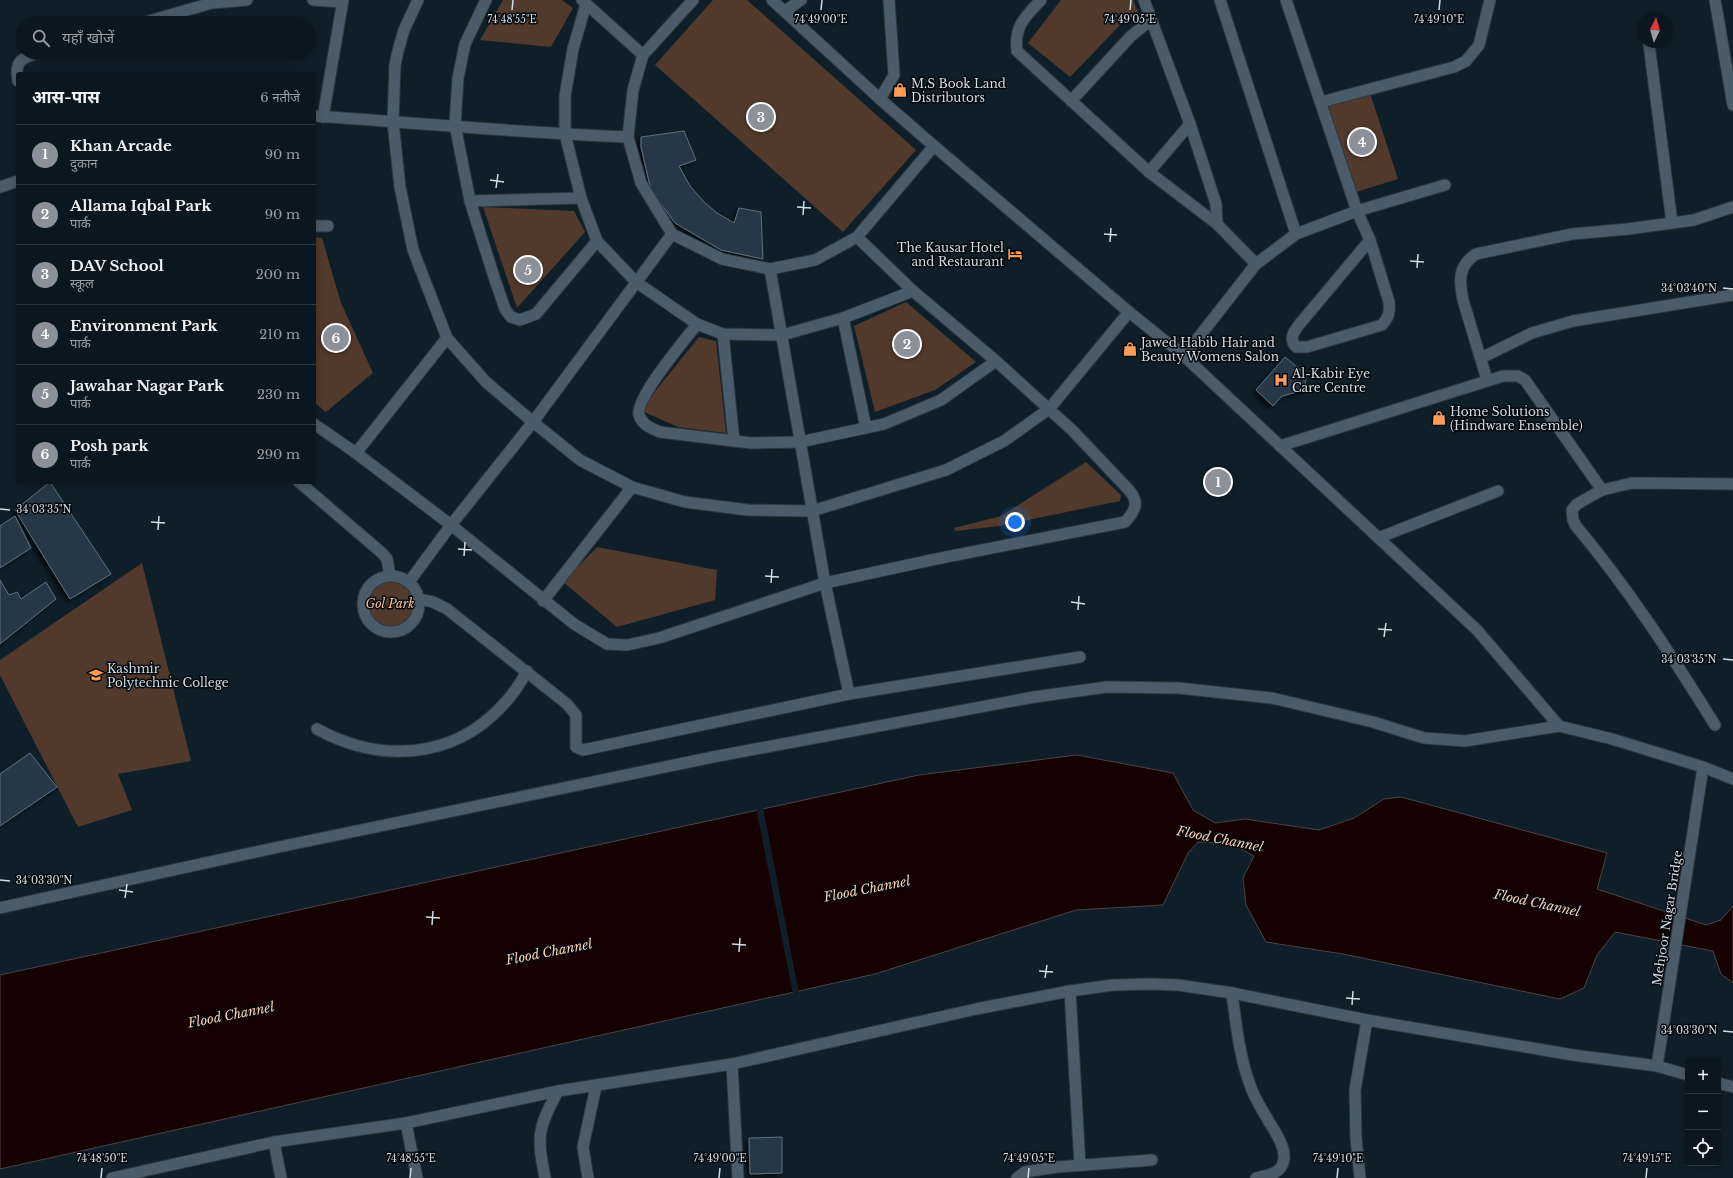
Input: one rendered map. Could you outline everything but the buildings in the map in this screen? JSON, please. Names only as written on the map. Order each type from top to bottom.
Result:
[{"type":"street","points":[[165,16],[212,2],[247,0]]},
{"type":"street","points":[[313,0],[342,1],[319,116],[565,134],[628,137]]},
{"type":"street","points":[[418,0],[404,30],[395,65],[393,122],[400,187],[413,250],[447,338],[486,382],[532,422],[580,460],[632,486],[685,502],[748,510],[812,511],[946,470],[1004,441],[1049,409],[1129,312]]},
{"type":"street","points":[[486,0],[465,44],[458,78],[455,125],[470,201],[503,302],[506,309],[514,319],[524,319],[536,314],[596,241]]},
{"type":"street","points":[[693,0],[644,55],[633,90],[628,137],[640,182],[672,234],[722,259],[770,269],[815,260],[857,237],[934,146]]},
{"type":"street","points":[[772,0],[880,99],[934,146],[1129,312],[1184,356],[1477,630],[1559,726]]},
{"type":"street","points":[[785,11],[801,0]]},
{"type":"street","points":[[880,99],[894,74],[890,0]]},
{"type":"street","points":[[1041,0],[1023,20],[1018,28],[1016,43],[1017,51],[1149,172],[1217,224],[1256,264]]},
{"type":"street","points":[[1144,0],[1190,124],[1216,204],[1217,224]]},
{"type":"street","points":[[1220,0],[1296,234]]},
{"type":"street","points":[[1286,0],[1357,212],[1370,240],[1389,302],[1390,311],[1388,318],[1382,325],[1307,347],[1296,347],[1292,341],[1292,336],[1298,326],[1370,240]]},
{"type":"street","points":[[1321,102],[1454,67],[1466,61],[1479,45],[1490,0]]},
{"type":"street","points":[[1715,0],[1733,105]]},
{"type":"street","points":[[644,55],[583,2],[565,96],[565,134],[581,198],[596,241],[636,282],[697,324],[723,334],[782,335],[843,318],[913,291]]},
{"type":"street","points":[[1071,101],[1131,36],[1151,20]]},
{"type":"street","points":[[1650,48],[1672,223]]},
{"type":"street","points":[[17,72],[16,67],[21,60]]},
{"type":"street","points":[[1149,172],[1190,124]]},
{"type":"street","points":[[0,187],[16,182]]},
{"type":"street","points":[[1184,356],[1256,264],[1296,234],[1357,212],[1445,185]]},
{"type":"street","points":[[470,201],[581,198]]},
{"type":"street","points":[[1487,380],[1463,300],[1461,288],[1461,276],[1464,265],[1468,259],[1476,254],[1572,234],[1628,229],[1694,220],[1733,207]]},
{"type":"street","points":[[316,226],[328,226]]},
{"type":"street","points":[[409,582],[451,525],[532,422],[672,234]]},
{"type":"street","points":[[316,425],[356,453],[451,525],[543,601],[574,624],[607,644],[627,645],[659,638],[825,583],[936,559],[1125,522],[1135,508],[1136,503],[1134,495],[1072,430],[996,361],[913,291],[857,237]]},
{"type":"street","points":[[770,269],[825,583],[849,694]]},
{"type":"street","points":[[1481,358],[1532,333],[1573,321],[1733,295]]},
{"type":"street","points":[[843,318],[866,428]]},
{"type":"street","points":[[697,324],[648,390],[639,406],[639,414],[642,422],[660,432],[751,443],[800,442],[884,424],[941,400],[996,361]]},
{"type":"street","points":[[723,334],[734,441]]},
{"type":"street","points":[[356,453],[447,338]]},
{"type":"street","points":[[1280,446],[1487,380],[1511,375],[1518,376],[1525,380],[1602,490]]},
{"type":"street","points":[[1714,725],[1686,680],[1606,563],[1576,526],[1572,515],[1572,510],[1577,504],[1602,490],[1632,483],[1733,484]]},
{"type":"street","points":[[301,484],[382,553],[387,560],[390,576]]},
{"type":"street","points":[[543,601],[632,486]]},
{"type":"street","points":[[1378,538],[1498,491]]},
{"type":"street","points":[[380,577],[400,577],[409,582],[416,590],[419,599],[419,608],[416,618],[410,626],[401,631],[392,633],[382,631],[373,626],[366,619],[363,610],[362,600],[366,590],[380,577]]},
{"type":"street","points":[[419,599],[433,602],[447,609],[573,710],[577,720],[576,747],[583,750],[849,694],[1080,657]]},
{"type":"street","points":[[318,729],[352,745],[377,750],[409,752],[443,744],[465,735],[489,719],[513,693],[527,672]]},
{"type":"street","points":[[0,908],[266,849],[705,759],[1034,697],[1107,687],[1178,688],[1272,698],[1373,722],[1424,738],[1466,741],[1559,726],[1612,739],[1703,767],[1733,779]]},
{"type":"street","name":"Mehjoor Nagar Bridge","points":[[1657,1066],[1703,767]]},
{"type":"street","points":[[112,1178],[274,1142],[406,1123],[558,1092],[732,1064],[976,1009],[1070,991],[1112,985],[1178,985],[1232,993],[1367,1020],[1573,1055],[1657,1066],[1685,1074]]},
{"type":"street","points":[[1070,991],[1080,1165]]},
{"type":"street","points":[[1232,993],[1241,1054],[1249,1082],[1253,1094],[1282,1146],[1284,1160],[1280,1170],[1256,1178]]},
{"type":"street","points":[[1360,1178],[1356,1138],[1355,1090],[1367,1020]]},
{"type":"street","points":[[732,1064],[738,1178]]},
{"type":"street","points":[[1721,1084],[1733,1087]]},
{"type":"street","points":[[588,1178],[583,1147],[596,1086]]},
{"type":"street","points":[[545,1178],[540,1150],[540,1134],[548,1110],[558,1092]]},
{"type":"street","points":[[406,1123],[417,1178]]},
{"type":"street","points":[[274,1142],[281,1178]]},
{"type":"street","points":[[1017,1178],[1026,1172],[1080,1165],[1152,1160]]},
{"type":"green space","points":[[503,0],[562,0],[573,8],[551,47],[480,40]]},
{"type":"green space","points":[[713,0],[747,0],[916,150],[843,232],[655,65]]},
{"type":"green space","points":[[1061,0],[1133,0],[1138,12],[1123,22],[1070,77],[1028,43]]},
{"type":"green space","points":[[1370,93],[1398,179],[1356,192],[1326,105]]},
{"type":"green space","points":[[483,207],[574,211],[585,232],[517,308]]},
{"type":"green space","points":[[316,237],[322,238],[341,303],[373,373],[326,412],[316,404]]},
{"type":"green space","points":[[906,302],[976,362],[935,390],[875,412],[854,326]]},
{"type":"green space","points":[[699,337],[716,341],[726,433],[678,427],[640,410]]},
{"type":"green space","points":[[1086,462],[1121,495],[1120,501],[999,526],[956,531],[954,528],[1001,516]]},
{"type":"green space","points":[[597,547],[717,570],[715,600],[617,627],[563,582]]},
{"type":"green space","points":[[142,563],[191,761],[118,774],[132,810],[78,827],[0,675],[0,660]]},
{"type":"green space","name":"Gol Park","points":[[385,579],[395,579],[407,586],[414,598],[414,608],[407,620],[395,627],[385,627],[377,623],[370,616],[366,608],[366,598],[370,590],[377,583]]},
{"type":"water","name":"Flood Channel","points":[[1077,755],[1173,773],[1193,810],[1215,823],[1245,819],[1319,830],[1354,818],[1384,799],[1401,797],[1607,853],[1597,889],[1706,925],[1721,920],[1733,906],[1733,983],[1721,974],[1713,951],[1615,932],[1597,955],[1584,988],[1560,999],[1343,954],[1266,942],[1246,905],[1243,878],[1254,856],[1231,843],[1198,842],[1188,853],[1163,905],[1076,910],[875,974],[0,1169],[0,975],[919,775]]},
{"type":"pier","points":[[763,807],[799,993],[793,994],[756,808]]},
{"type":"place","name":"M.S Book Land Distributors","points":[[900,90]]},
{"type":"place","name":"DAV School","points":[[761,117]]},
{"type":"place","name":"Environment Park","points":[[1362,142]]},
{"type":"place","name":"The Kausar Hotel and Restaurant","points":[[1015,254]]},
{"type":"place","name":"Jawahar Nagar Park","points":[[528,270]]},
{"type":"place","name":"Posh park","points":[[336,338]]},
{"type":"place","name":"Allama Iqbal Park","points":[[907,344]]},
{"type":"place","name":"Jawed Habib Hair and Beauty Womens Salon","points":[[1130,349]]},
{"type":"place","name":"Al-Kabir Eye Care Centre","points":[[1281,380]]},
{"type":"place","name":"Home Solutions (Hindware Ensemble)","points":[[1439,418]]},
{"type":"place","name":"Khan Arcade","points":[[1218,482]]},
{"type":"place","name":"Kashmir Polytechnic College","points":[[96,675]]}]
